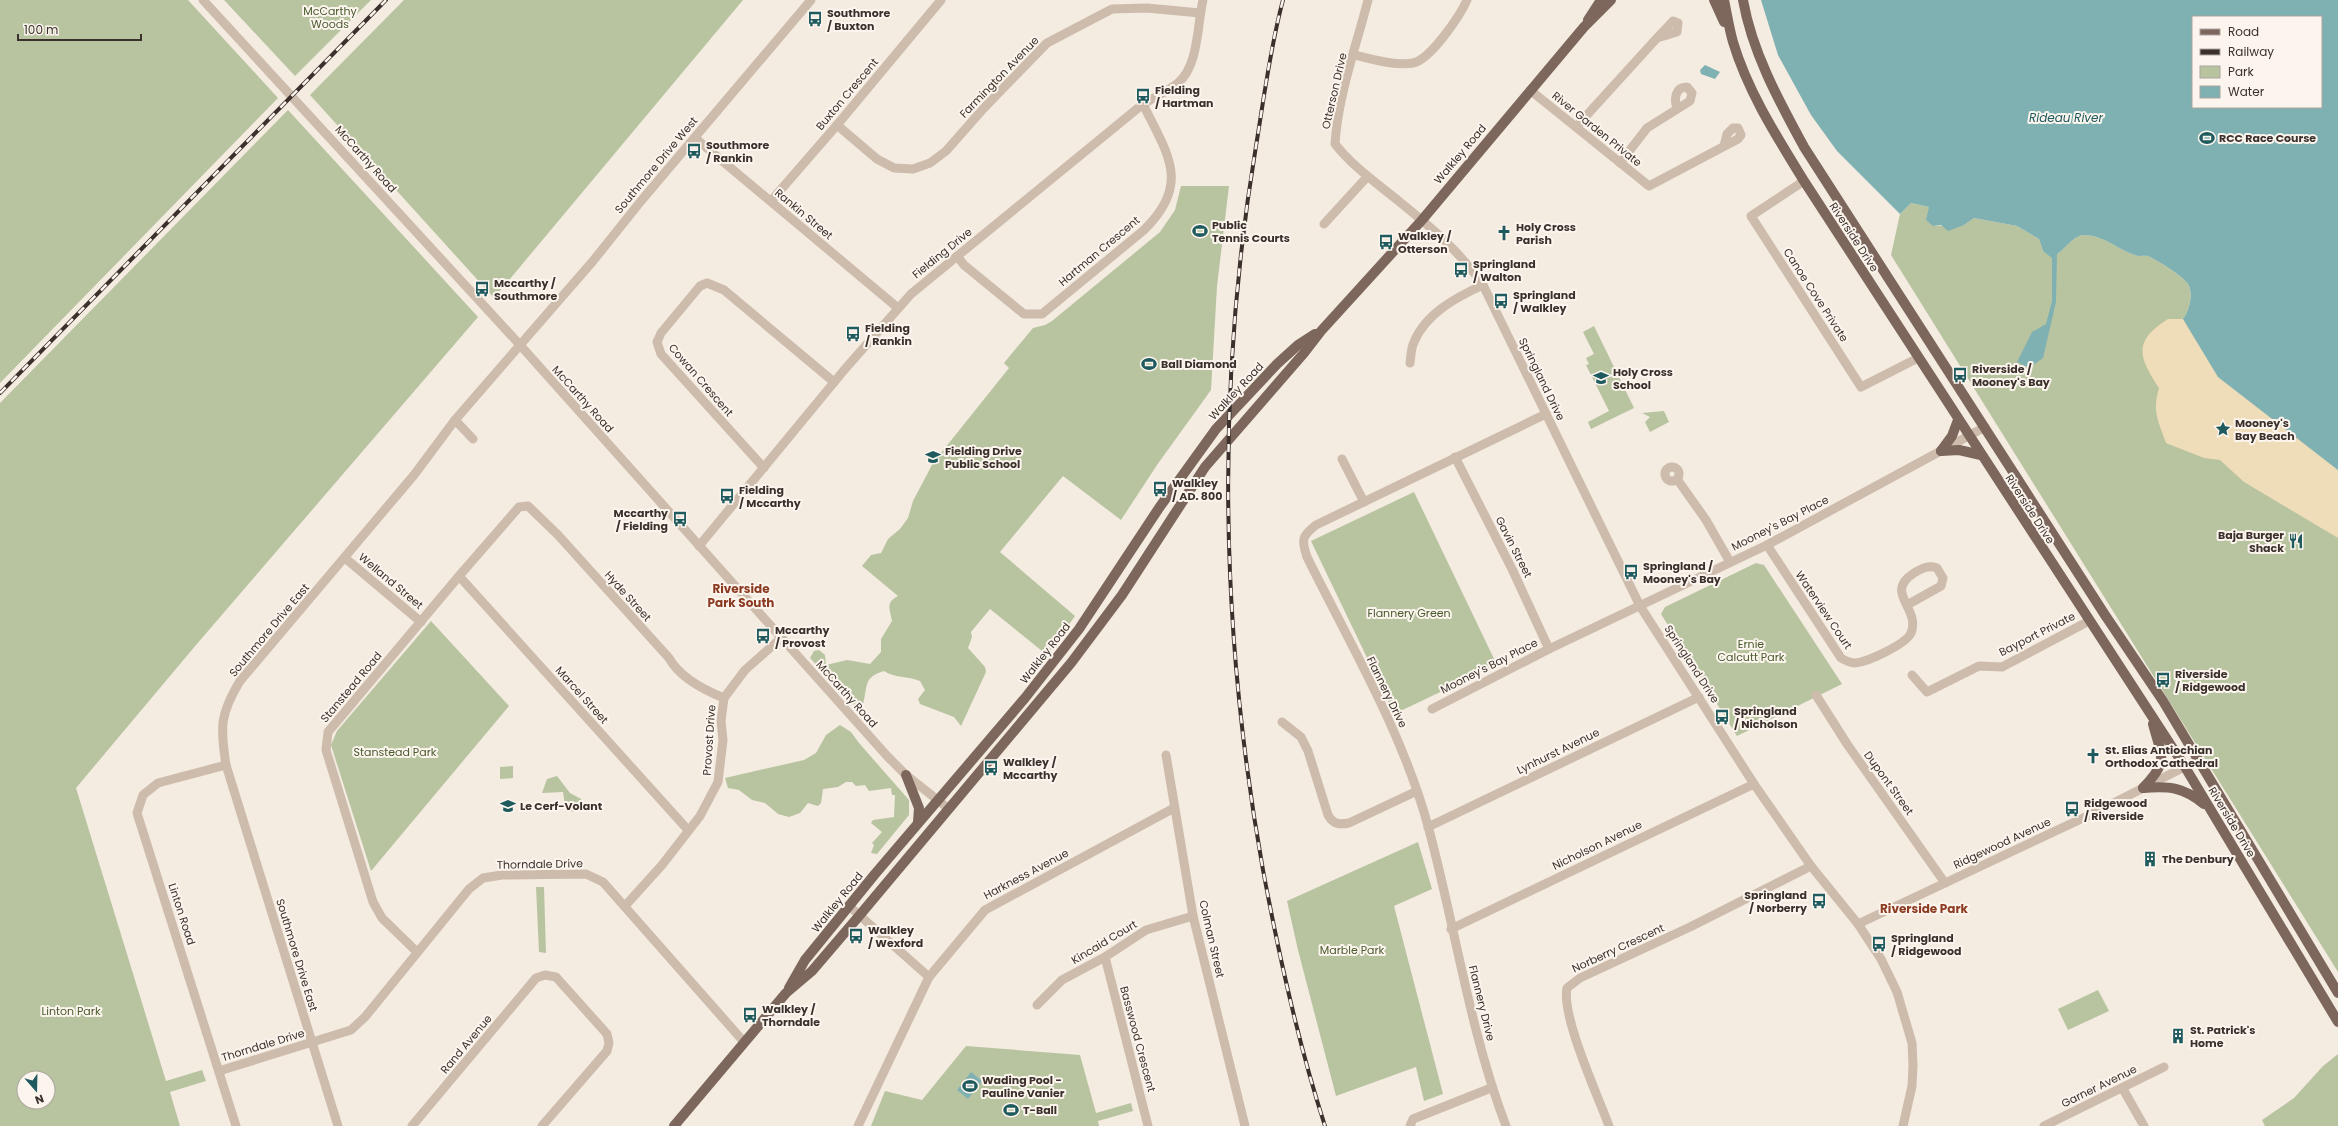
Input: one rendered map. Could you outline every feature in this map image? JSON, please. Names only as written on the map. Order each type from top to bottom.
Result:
[{"type":"main road","name":"Walkley Road","points":[[674,1126],[786,993],[812,971],[1076,657],[1122,595],[1205,467],[1304,353],[1321,331],[1422,220],[1584,27],[1601,0]]},
{"type":"main road","name":"Walkley Road","points":[[1584,27],[1601,13],[1611,0]]},
{"type":"main road","points":[[1714,0],[1733,42]]},
{"type":"main road","name":"Riverside Drive","points":[[1724,0],[1733,42],[1762,109],[1804,181],[1980,455],[2185,767],[2338,1022]]},
{"type":"main road","name":"Riverside Drive","points":[[1742,0],[1752,33],[1770,81],[1804,147],[2105,615],[2163,701],[2338,993]]},
{"type":"main road","name":"Walkley Road","points":[[786,993],[802,964],[918,822],[1025,698],[1079,629],[1159,508],[1216,429],[1277,364],[1298,344],[1321,331]]},
{"type":"main road","points":[[1941,451],[1952,436],[1958,420]]},
{"type":"main road","points":[[1941,451],[1959,450],[1980,455]]},
{"type":"main road","points":[[2143,788],[2161,767],[2162,756],[2151,714]]},
{"type":"main road","points":[[906,775],[919,808],[918,822]]},
{"type":"main road","points":[[2143,788],[2168,787],[2186,790],[2208,807]]},
{"type":"street","name":"McCarthy Road","points":[[204,0],[520,345],[780,639],[906,775],[949,809]]},
{"type":"street","name":"Southmore Drive West","points":[[520,345],[811,0]]},
{"type":"street","name":"Buxton Crescent","points":[[771,201],[837,125],[941,0]]},
{"type":"street","name":"Fielding Drive","points":[[699,546],[834,382],[898,308],[927,280],[1143,104],[1178,83],[1184,77],[1189,68],[1194,49],[1203,0]]},
{"type":"street","name":"Otterson Drive","points":[[1368,0],[1344,89],[1336,125],[1335,144],[1367,177],[1422,220]]},
{"type":"street","points":[[1354,55],[1395,63],[1414,63],[1429,52],[1453,24],[1467,0]]},
{"type":"street","name":"Farmington Avenue","points":[[837,125],[877,159],[894,168],[913,169],[930,163],[946,151],[983,109],[1047,43],[1112,8],[1147,8],[1200,13]]},
{"type":"street","points":[[1576,127],[1657,38]]},
{"type":"street","name":"River Garden Private","points":[[1530,90],[1648,186],[1724,146]]},
{"type":"street","name":"Hartman Crescent","points":[[957,256],[964,265],[1024,314],[1042,314],[1144,230],[1159,215],[1168,198],[1172,179],[1170,160],[1143,104]]},
{"type":"street","points":[[1620,163],[1647,128],[1677,108]]},
{"type":"street","name":"Rankin Street","points":[[695,138],[898,308]]},
{"type":"street","points":[[1324,224],[1367,177]]},
{"type":"street","name":"Canoe Cove Private","points":[[1804,181],[1751,216],[1861,387],[1918,358]]},
{"type":"street","name":"Springland Drive","points":[[1422,220],[1457,252],[1483,285],[1640,606],[1754,784],[1811,866],[1858,924],[1881,959],[1897,992],[1910,1034],[1913,1072],[1903,1126]]},
{"type":"street","name":"Cowan Crescent","points":[[764,468],[661,354],[657,342],[661,333],[700,286],[707,283],[724,290],[834,382]]},
{"type":"street","points":[[1410,363],[1414,342],[1426,322],[1456,297],[1483,285]]},
{"type":"street","name":"Southmore Drive East","points":[[338,1126],[226,765],[221,735],[223,716],[230,698],[240,681],[346,558],[414,475],[455,420],[520,345]]},
{"type":"street","name":"Flannery Drive","points":[[1506,1126],[1491,1088],[1451,929],[1428,826],[1417,791],[1388,720],[1307,557],[1303,543],[1305,533],[1316,525],[1546,414]]},
{"type":"street","points":[[455,420],[473,439]]},
{"type":"street","name":"Mooney's Bay Place","points":[[1432,709],[1549,650],[1766,545],[1985,427]]},
{"type":"street","name":"Gavin Street","points":[[1455,457],[1512,569],[1549,650]]},
{"type":"street","points":[[1342,459],[1364,502]]},
{"type":"street","points":[[1677,479],[1706,520],[1730,562]]},
{"type":"street","name":"Hyde Street","points":[[519,507],[528,506],[558,535],[669,658],[673,665],[707,691],[724,698]]},
{"type":"street","name":"Stanstead Road","points":[[417,952],[382,918],[373,902],[326,750],[328,732],[458,576],[519,507]]},
{"type":"street","name":"Waterview Court","points":[[1766,545],[1841,658],[1848,662],[1867,660],[1906,640],[1912,625],[1901,589],[1906,578],[1925,567],[1937,568],[1943,578],[1941,586],[1907,605]]},
{"type":"street","name":"Welland Street","points":[[346,558],[421,622]]},
{"type":"street","name":"Marcel Street","points":[[458,576],[688,830]]},
{"type":"street","name":"Bayport Private","points":[[1912,675],[1927,692],[1979,666],[2002,667],[2090,621]]},
{"type":"street","name":"Provost Drive","points":[[625,906],[662,865],[700,816],[718,782],[723,740],[721,721],[724,698],[745,670],[780,639]]},
{"type":"street","name":"Dupont Street","points":[[1816,696],[1847,744],[1945,883]]},
{"type":"street","name":"Lynhurst Avenue","points":[[1428,826],[1699,697]]},
{"type":"street","points":[[1282,722],[1301,737],[1308,751],[1328,815],[1331,821],[1336,824],[1348,823],[1417,791]]},
{"type":"street","name":"Colman Street","points":[[1166,755],[1193,916],[1243,1126]]},
{"type":"street","name":"Ridgewood Avenue","points":[[1858,924],[2143,788],[2198,760]]},
{"type":"street","name":"Linton Road","points":[[226,765],[158,783],[143,795],[138,813],[236,1126]]},
{"type":"street","name":"Nicholson Avenue","points":[[1451,929],[1754,784]]},
{"type":"street","name":"Harkness Avenue","points":[[858,1126],[929,977],[985,910],[1174,808]]},
{"type":"street","name":"Norberry Crescent","points":[[1609,1126],[1582,1057],[1568,1008],[1566,996],[1567,988],[1580,978],[1690,927],[1811,866]]},
{"type":"street","name":"Thorndale Drive","points":[[219,1071],[351,1030],[365,1017],[468,889],[483,878],[502,875],[586,874],[603,882],[744,1042]]},
{"type":"street","points":[[849,906],[929,977]]},
{"type":"street","name":"Kincaid Court","points":[[1037,1005],[1062,980],[1105,957],[1146,930],[1193,916]]},
{"type":"street","name":"Basswood Crescent","points":[[1105,957],[1148,1126]]},
{"type":"street","name":"Rand Avenue","points":[[412,1126],[536,978],[545,975],[556,977],[607,1034],[609,1043],[607,1051],[542,1126]]},
{"type":"street","name":"Garner Avenue","points":[[2044,1126],[2123,1089],[2164,1067]]},
{"type":"street","points":[[1410,1126],[1413,1119],[1491,1088]]},
{"type":"street","points":[[2123,1089],[2144,1126]]},
{"type":"green space","points":[[0,0],[188,0],[278,98],[0,383]]},
{"type":"green space","name":"McCarthy Woods","points":[[224,0],[371,0],[295,76]]},
{"type":"green space","points":[[404,0],[743,0],[494,298],[310,95]]},
{"type":"green space","name":"Linton Park","points":[[288,110],[478,317],[196,645],[76,788],[166,1081],[202,1070],[206,1081],[170,1092],[180,1126],[0,1126],[0,403]]},
{"type":"green space","points":[[1181,186],[1229,186],[1217,286],[1211,390],[1157,465],[1121,520],[1063,476],[1000,552],[1075,616],[1047,655],[990,609],[971,632],[972,637],[968,648],[985,667],[986,672],[961,726],[954,717],[920,704],[918,699],[925,690],[920,681],[892,675],[884,671],[877,673],[869,679],[863,704],[861,706],[855,706],[810,658],[814,651],[819,650],[825,655],[826,665],[847,660],[870,664],[881,652],[881,639],[892,621],[889,607],[891,601],[898,596],[862,566],[871,555],[881,553],[888,539],[900,529],[908,518],[913,501],[933,463],[1009,368],[1004,363],[1033,328],[1045,325],[1052,321],[1160,232],[1175,210]]},
{"type":"green space","points":[[1911,203],[1929,207],[1933,226],[1964,225],[1974,218],[2017,226],[2039,239],[2043,251],[2057,254],[2080,236],[2084,235],[2098,237],[2129,253],[2137,256],[2148,256],[2176,273],[2188,284],[2191,293],[2187,312],[2183,319],[2218,377],[2338,470],[2338,972],[1891,255],[1900,214]]},
{"type":"green space","points":[[1594,326],[1634,408],[1591,429],[1588,422],[1609,411],[1586,365],[1589,364],[1586,358],[1594,354],[1583,332]]},
{"type":"green space","points":[[1664,411],[1669,422],[1650,432],[1645,422],[1650,417],[1642,413]]},
{"type":"green space","name":"Flannery Green","points":[[1414,492],[1497,665],[1394,714],[1311,541]]},
{"type":"green space","name":"Ernie Calcutt Park","points":[[1756,563],[1764,565],[1842,684],[1737,736],[1661,614],[1665,607]]},
{"type":"green space","name":"Stanstead Park","points":[[431,621],[509,706],[371,871],[331,745],[337,731]]},
{"type":"green space","points":[[840,725],[851,732],[909,800],[909,815],[877,854],[871,853],[874,845],[872,843],[882,832],[871,823],[873,820],[894,817],[895,795],[892,795],[891,788],[869,791],[865,785],[856,786],[852,782],[846,782],[838,787],[823,789],[821,803],[818,806],[808,803],[800,813],[789,817],[778,814],[765,803],[752,800],[739,790],[728,788],[725,778],[804,760],[816,753],[826,735]]},
{"type":"green space","points":[[513,766],[513,778],[500,779],[500,767]]},
{"type":"green space","points":[[557,776],[570,793],[581,799],[582,805],[580,811],[566,812],[563,792],[542,793],[547,779]]},
{"type":"green space","name":"Marble Park","points":[[1418,842],[1432,889],[1394,906],[1443,1094],[1424,1101],[1416,1067],[1336,1096],[1298,950],[1287,901]]},
{"type":"green space","points":[[536,887],[544,887],[546,953],[539,952]]},
{"type":"green space","points":[[2098,990],[2109,1011],[2068,1030],[2058,1009]]},
{"type":"green space","points":[[966,1046],[1080,1055],[1096,1113],[1131,1103],[1133,1111],[1098,1121],[1099,1126],[871,1126],[885,1091],[922,1100]]},
{"type":"green space","points":[[2338,1054],[2338,1126],[2265,1126],[2262,1120],[2294,1098],[2323,1066]]},
{"type":"sand","name":"Mooney's Bay Beach","points":[[2168,319],[2183,319],[2218,377],[2338,470],[2338,538],[2244,482],[2220,460],[2204,458],[2166,443],[2158,422],[2156,410],[2159,388],[2147,367],[2143,358],[2142,350],[2144,342],[2149,335]]},
{"type":"water","name":"Rideau River","points":[[1761,0],[2338,0],[2338,470],[2218,377],[2183,319],[2189,307],[2191,293],[2188,284],[2181,277],[2170,268],[2148,256],[2137,256],[2129,253],[2098,237],[2084,235],[2080,236],[2057,254],[2056,302],[2043,358],[2029,368],[2017,362],[2032,332],[2046,324],[2052,301],[2052,258],[2043,251],[2039,239],[2017,226],[1974,218],[1964,225],[1948,231],[1941,225],[1933,226],[1926,220],[1929,207],[1911,203],[1900,214],[1837,151],[1811,115],[1778,55]]},
{"type":"water","points":[[1705,65],[1720,72],[1715,79],[1701,74],[1700,70]]},
{"type":"water","name":"Wading Pool - Pauline Vanier","points":[[971,1072],[982,1081],[968,1099],[957,1090]]},
{"type":"railway","points":[[0,393],[386,0]]},
{"type":"railway","points":[[1283,0],[1271,55],[1256,146],[1243,236],[1234,327],[1229,418],[1228,508],[1231,599],[1238,690],[1249,780],[1263,870],[1290,999],[1306,1063],[1325,1126]]},
{"type":"place","name":"Southmore / Buxton","points":[[815,19]]},
{"type":"place","name":"Fielding / Hartman","points":[[1143,96]]},
{"type":"place","name":"RCC Race Course","points":[[2207,138]]},
{"type":"place","name":"Southmore / Rankin","points":[[694,151]]},
{"type":"place","name":"Public Tennis Courts","points":[[1200,231]]},
{"type":"place","name":"Holy Cross Parish","points":[[1504,233]]},
{"type":"place","name":"Walkley / Otterson","points":[[1386,242]]},
{"type":"place","name":"Springland / Walton","points":[[1461,270]]},
{"type":"place","name":"Mccarthy / Southmore","points":[[482,289]]},
{"type":"place","name":"Springland / Walkley","points":[[1501,301]]},
{"type":"place","name":"Fielding / Rankin","points":[[853,334]]},
{"type":"place","name":"Ball Diamond","points":[[1149,364]]},
{"type":"place","name":"Riverside / Mooney's Bay","points":[[1960,375]]},
{"type":"place","name":"Holy Cross School","points":[[1601,378]]},
{"type":"place","name":"Mooney's Bay Beach","points":[[2223,429]]},
{"type":"place","name":"Fielding Drive Public School","points":[[933,457]]},
{"type":"place","name":"Walkley / AD. 800","points":[[1160,489]]},
{"type":"place","name":"Fielding / Mccarthy","points":[[727,496]]},
{"type":"place","name":"Mccarthy / Fielding","points":[[680,519]]},
{"type":"place","name":"Baja Burger Shack","points":[[2296,541]]},
{"type":"place","name":"Springland / Mooney's Bay","points":[[1631,572]]},
{"type":"place","name":"Mccarthy / Provost","points":[[763,636]]},
{"type":"place","name":"Riverside / Ridgewood","points":[[2163,680]]},
{"type":"place","name":"Springland / Nicholson","points":[[1722,717]]},
{"type":"place","name":"St. Elias Antiochian Orthodox Cathedral","points":[[2093,756]]},
{"type":"place","name":"Walkley / Mccarthy","points":[[991,768]]},
{"type":"place","name":"Le Cerf-Volant","points":[[508,806]]},
{"type":"place","name":"Ridgewood / Riverside","points":[[2072,809]]},
{"type":"place","name":"The Denbury","points":[[2150,859]]},
{"type":"place","name":"Springland / Norberry","points":[[1819,901]]},
{"type":"place","name":"Walkley / Wexford","points":[[856,936]]},
{"type":"place","name":"Springland / Ridgewood","points":[[1879,944]]},
{"type":"place","name":"Walkley / Thorndale","points":[[750,1015]]},
{"type":"place","name":"St. Patrick's Home","points":[[2178,1036]]},
{"type":"place","name":"Wading Pool - Pauline Vanier","points":[[970,1086]]},
{"type":"place","name":"T-Ball","points":[[1011,1110]]},
{"type":"district","name":"Riverside Park South","points":[[741,596]]},
{"type":"district","name":"Riverside Park","points":[[1924,909]]}]
